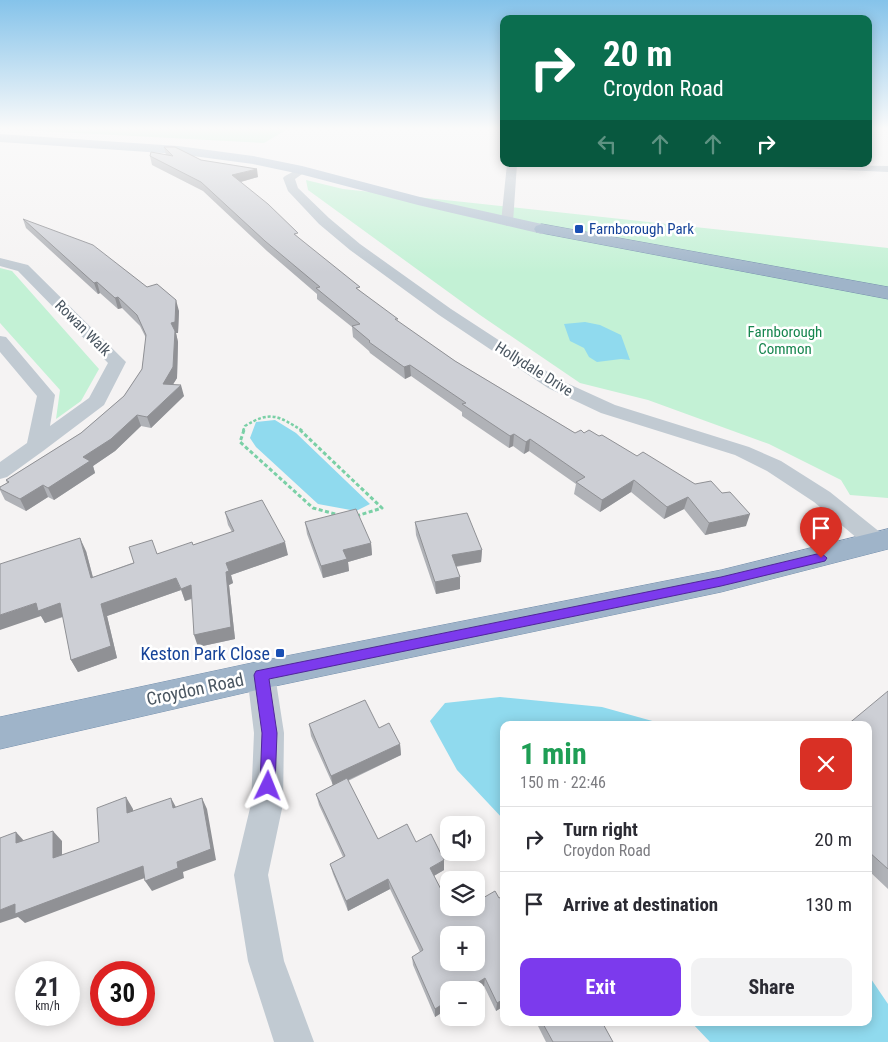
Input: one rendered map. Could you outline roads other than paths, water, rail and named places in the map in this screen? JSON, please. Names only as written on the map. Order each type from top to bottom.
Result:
[{"type":"highway","points":[[542,229],[888,293]]},
{"type":"highway","name":"Croydon Road","points":[[0,733],[261,675],[721,581],[883,541]]},
{"type":"main road","points":[[324,176],[507,222],[542,229]]},
{"type":"street","name":"Hollydale Drive","points":[[293,176],[289,178],[292,188],[324,221],[355,247],[445,312],[554,384],[608,409],[742,451],[774,466],[822,497],[883,541]]},
{"type":"street","points":[[507,222],[511,176]]},
{"type":"street","name":"Rowan Walk","points":[[0,262],[23,268],[117,362],[97,402],[0,472]]},
{"type":"street","points":[[0,341],[46,396],[36,447]]},
{"type":"street","points":[[261,675],[269,733],[267,804],[251,875],[266,960],[294,1042]]},
{"type":"water","points":[[585,322],[600,325],[621,335],[630,360],[621,359],[597,362],[589,357],[584,348],[570,341],[564,324]]},
{"type":"water","points":[[275,420],[296,433],[370,504],[356,511],[318,504],[256,447],[250,438],[256,422]]},
{"type":"water","points":[[500,697],[602,707],[652,721],[500,721],[500,816],[457,770],[430,721],[445,703]]},
{"type":"water","points":[[872,980],[888,1004],[888,1042],[710,1042],[695,1026],[872,1026]]},
{"type":"place","name":"Farnborough Park","points":[[579,229]]},
{"type":"place","name":"Keston Park Close","points":[[280,653]]},
{"type":"park label","name":"Farnborough Common","points":[[785,340]]}]
